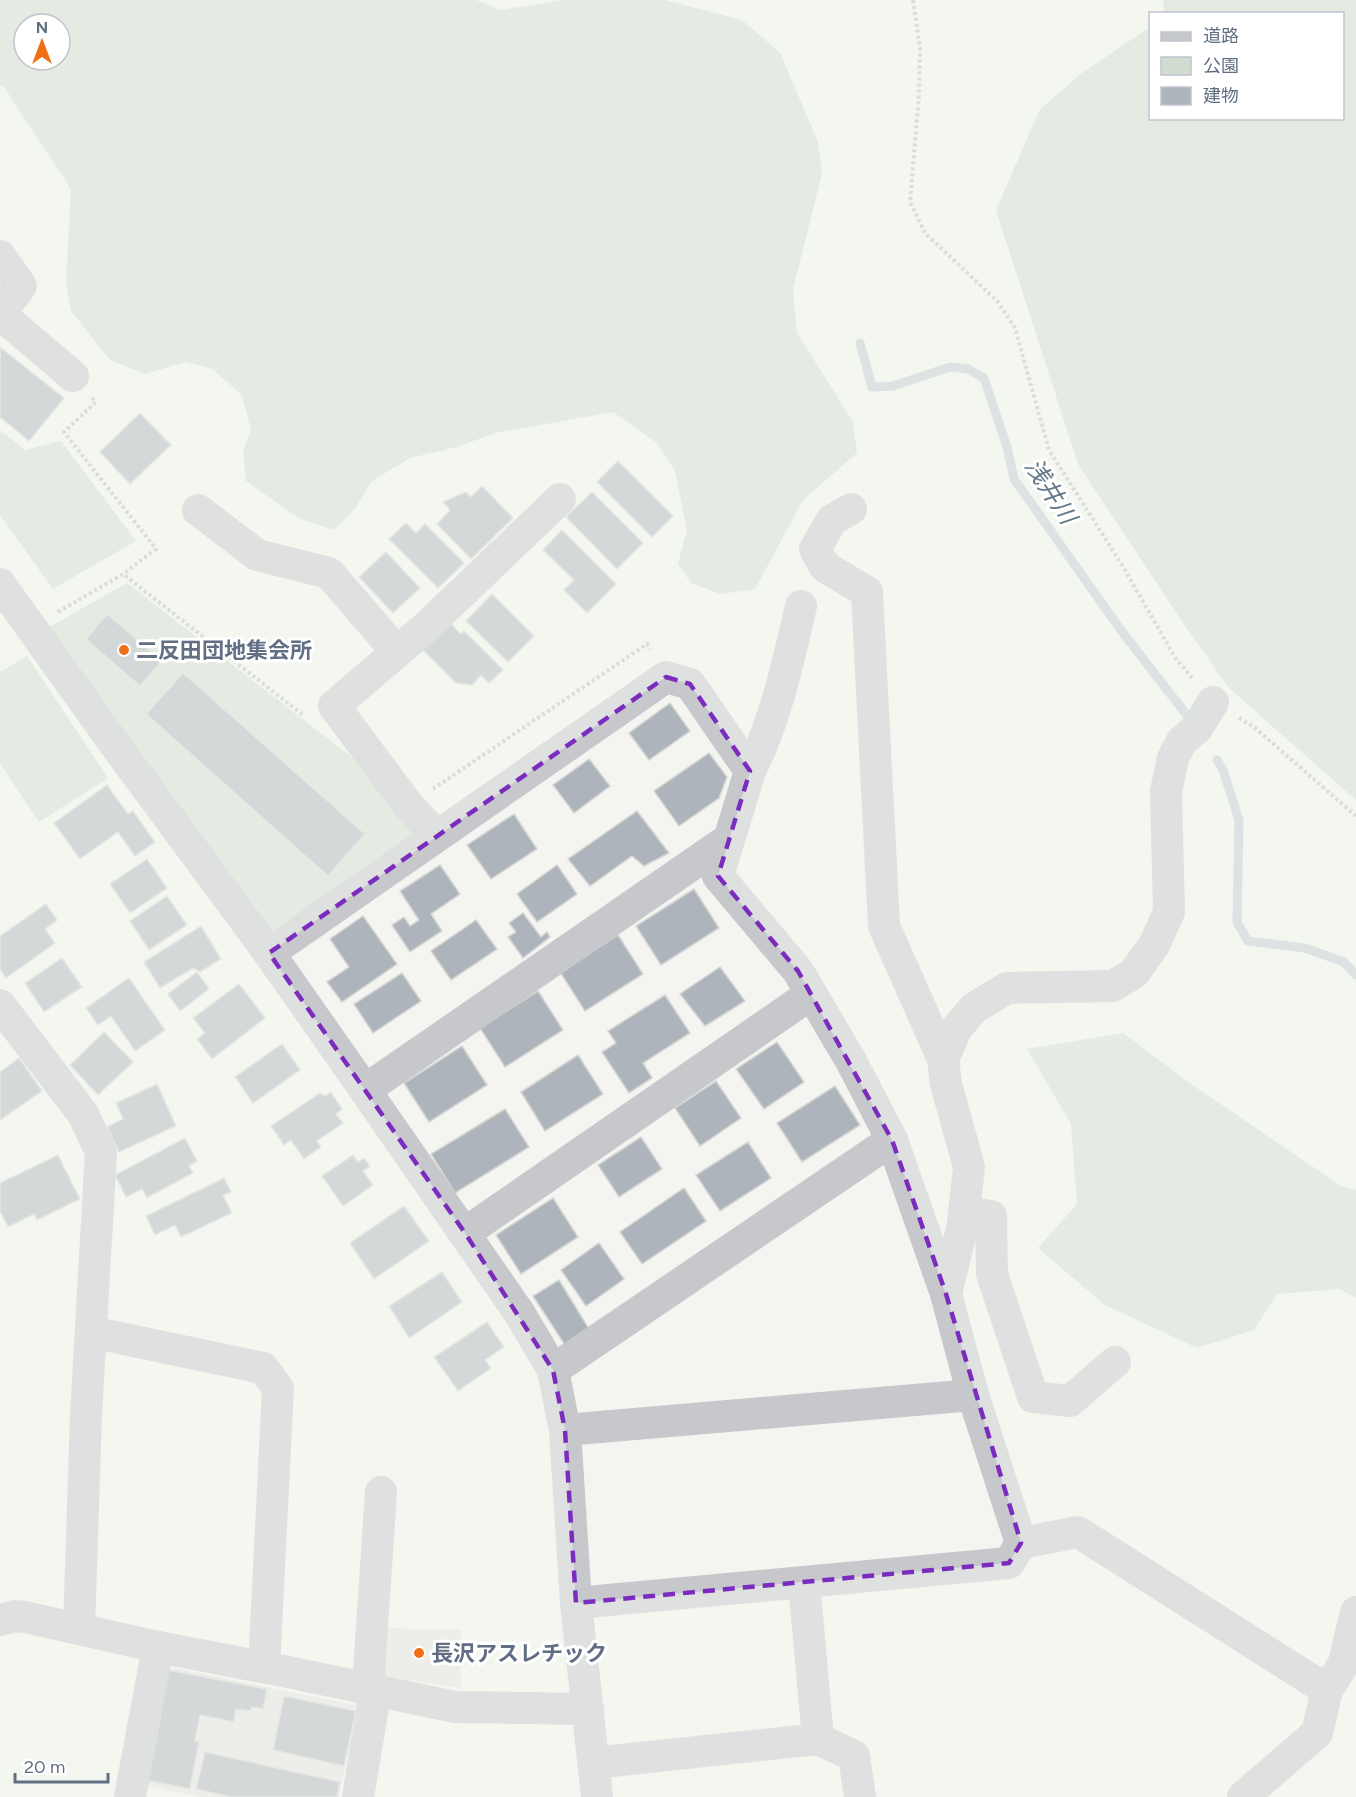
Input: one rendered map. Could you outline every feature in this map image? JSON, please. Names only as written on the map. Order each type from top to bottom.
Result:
[{"type":"street","points":[[0,256],[21,286],[0,313],[73,376]]},
{"type":"street","points":[[432,839],[434,833],[408,805],[334,706],[463,593],[560,499]]},
{"type":"street","points":[[851,509],[832,520],[815,549],[825,567],[867,592],[884,926],[944,1059],[946,1084],[969,1167],[964,1212],[946,1294]]},
{"type":"street","points":[[198,510],[257,555],[329,573],[397,652]]},
{"type":"street","points":[[0,584],[269,953],[465,1233],[520,1314],[554,1370],[565,1430],[576,1603],[597,1797]]},
{"type":"street","points":[[801,606],[784,683],[763,746],[750,771],[718,876],[798,971],[851,1061],[892,1140],[946,1294],[973,1395],[1021,1543]]},
{"type":"street","points":[[269,953],[666,676],[690,684],[750,771]]},
{"type":"street","points":[[944,1059],[957,1028],[974,1008],[1007,988],[1113,986],[1134,973],[1154,945],[1169,912],[1166,791],[1173,758],[1182,741],[1197,728],[1213,702]]},
{"type":"street","points":[[365,1090],[729,839]]},
{"type":"street","points":[[465,1233],[811,994]]},
{"type":"street","points":[[0,1005],[83,1114],[101,1152],[79,1629]]},
{"type":"street","points":[[554,1370],[892,1140]]},
{"type":"street","points":[[964,1212],[990,1216],[992,1274],[1033,1397],[1070,1401],[1115,1362]]},
{"type":"street","points":[[91,1332],[263,1368],[278,1388],[264,1667]]},
{"type":"street","points":[[565,1430],[973,1395]]},
{"type":"street","points":[[358,1797],[373,1707],[369,1689],[372,1605],[381,1492]]},
{"type":"street","points":[[576,1603],[1008,1563],[1021,1543],[1078,1532],[1327,1690]]},
{"type":"street","points":[[804,1582],[818,1739]]},
{"type":"street","points":[[1243,1797],[1317,1733],[1327,1690],[1344,1663],[1356,1612]]},
{"type":"street","points":[[0,1620],[15,1616],[25,1617],[158,1647],[455,1707],[588,1709]]},
{"type":"street","points":[[130,1797],[158,1647]]},
{"type":"street","points":[[593,1763],[818,1739],[854,1756],[860,1797]]},
{"type":"path","points":[[913,0],[920,48],[919,94],[910,202],[925,233],[997,301],[1015,328],[1049,450],[1122,565],[1176,659],[1213,702],[1254,727],[1356,816]]},
{"type":"path","points":[[32,628],[123,574],[156,549],[64,432],[96,402],[73,376]]},
{"type":"path","points":[[123,574],[308,719]]},
{"type":"path","points":[[408,805],[647,644],[666,676]]},
{"type":"highlighted area","points":[[666,677],[690,684],[750,771],[718,876],[798,971],[892,1140],[946,1294],[1021,1543],[1009,1563],[576,1603],[565,1430],[553,1370],[465,1233],[269,953]]},
{"type":"shaded area","name":"長沢アスレチック","points":[[379,1628],[461,1630],[461,1688],[375,1675]]},
{"type":"shaded area","points":[[175,1668],[359,1706],[339,1797],[201,1797],[139,1784],[163,1670]]},
{"type":"green space","points":[[0,0],[476,0],[500,10],[563,0],[665,0],[742,20],[780,53],[818,142],[822,174],[793,289],[797,333],[853,422],[857,453],[803,500],[755,589],[721,594],[691,583],[678,564],[687,530],[675,471],[657,443],[613,412],[495,433],[457,447],[410,458],[372,481],[354,510],[334,530],[300,519],[246,481],[243,451],[251,430],[242,395],[211,368],[185,362],[145,374],[110,360],[71,311],[66,284],[71,189],[4,87],[0,86]]},
{"type":"green space","points":[[1163,0],[1356,0],[1356,800],[1229,688],[1185,626],[1078,464],[996,210],[1040,109],[1082,73],[1149,28],[1149,120],[1344,120],[1344,12],[1164,12]]},
{"type":"green space","points":[[0,430],[25,450],[61,441],[136,541],[53,589],[0,515]]},
{"type":"green space","points":[[127,583],[380,779],[428,835],[269,939],[44,630]]},
{"type":"green space","points":[[27,656],[108,778],[39,822],[0,763],[0,672]]},
{"type":"green space","points":[[1123,1033],[1194,1086],[1341,1186],[1356,1190],[1356,1298],[1339,1289],[1277,1294],[1254,1330],[1197,1348],[1105,1305],[1038,1248],[1077,1204],[1071,1124],[1027,1049]]},
{"type":"building","points":[[0,347],[64,398],[29,441],[0,417]]},
{"type":"building","points":[[140,413],[171,445],[130,484],[100,452]]},
{"type":"building","points":[[618,461],[673,516],[652,537],[597,482]]},
{"type":"building","points":[[482,486],[513,518],[471,559],[437,524],[450,510],[443,502],[466,492],[471,497]]},
{"type":"building","points":[[592,492],[643,543],[617,569],[566,517]]},
{"type":"building","points":[[406,523],[416,533],[425,524],[464,563],[438,588],[389,539]]},
{"type":"building","points":[[562,530],[616,584],[587,613],[564,590],[574,580],[543,550]]},
{"type":"building","points":[[386,552],[420,588],[393,613],[359,577]]},
{"type":"building","points":[[492,594],[534,636],[508,662],[466,621]]},
{"type":"building","name":"二反田団地集会所","points":[[107,614],[162,661],[140,686],[86,639]]},
{"type":"building","points":[[449,622],[461,634],[464,631],[503,670],[489,683],[481,675],[472,685],[456,683],[422,649]]},
{"type":"building","points":[[183,673],[365,834],[328,876],[146,714]]},
{"type":"building","points":[[670,703],[690,731],[649,760],[629,733]]},
{"type":"building","points":[[709,753],[727,777],[719,798],[679,826],[654,791]]},
{"type":"building","points":[[589,759],[610,786],[574,813],[553,785]]},
{"type":"building","points":[[107,785],[128,814],[133,811],[155,842],[135,856],[118,832],[80,859],[54,823]]},
{"type":"building","points":[[637,811],[669,853],[644,866],[632,856],[590,886],[568,859]]},
{"type":"building","points":[[514,814],[537,849],[491,879],[467,845]]},
{"type":"building","points":[[147,859],[167,888],[130,913],[110,884]]},
{"type":"building","points":[[440,865],[460,894],[431,914],[442,931],[410,952],[392,925],[404,917],[410,926],[419,920],[400,891]]},
{"type":"building","points":[[557,865],[577,894],[537,922],[517,894]]},
{"type":"building","points":[[694,889],[719,928],[661,965],[636,926]]},
{"type":"building","points":[[167,896],[187,925],[149,950],[130,921]]},
{"type":"building","points":[[46,904],[57,920],[45,929],[55,943],[6,978],[0,969],[0,936]]},
{"type":"building","points":[[523,913],[541,937],[547,932],[550,937],[523,958],[508,937],[516,932],[509,923]]},
{"type":"building","points":[[363,916],[397,964],[342,1002],[327,982],[349,967],[330,939]]},
{"type":"building","points":[[476,920],[497,949],[451,980],[431,951]]},
{"type":"building","points":[[201,926],[221,959],[200,972],[193,968],[160,988],[144,962]]},
{"type":"building","points":[[618,935],[643,974],[585,1011],[560,972]]},
{"type":"building","points":[[62,958],[82,987],[44,1012],[25,983]]},
{"type":"building","points":[[720,967],[745,1001],[705,1026],[680,994]]},
{"type":"building","points":[[197,972],[209,989],[180,1011],[168,994]]},
{"type":"building","points":[[402,973],[421,1001],[373,1033],[354,1004]]},
{"type":"building","points":[[129,978],[165,1030],[135,1051],[111,1016],[98,1025],[86,1008]]},
{"type":"building","points":[[239,984],[265,1018],[212,1059],[197,1039],[205,1033],[193,1018]]},
{"type":"building","points":[[538,991],[563,1030],[505,1067],[480,1028]]},
{"type":"building","points":[[665,995],[690,1033],[643,1063],[652,1078],[629,1093],[602,1052],[616,1043],[608,1031]]},
{"type":"building","points":[[104,1032],[133,1062],[98,1095],[70,1065]]},
{"type":"building","points":[[777,1042],[804,1082],[764,1109],[736,1069]]},
{"type":"building","points":[[282,1044],[300,1070],[253,1103],[235,1077]]},
{"type":"building","points":[[462,1046],[487,1085],[429,1122],[404,1083]]},
{"type":"building","points":[[578,1055],[603,1094],[545,1131],[521,1092]]},
{"type":"building","points":[[19,1058],[42,1091],[0,1120],[0,1072]]},
{"type":"building","points":[[716,1081],[741,1118],[700,1146],[675,1108]]},
{"type":"building","points":[[157,1084],[176,1126],[119,1152],[107,1127],[123,1119],[116,1103]]},
{"type":"building","points":[[835,1086],[860,1125],[802,1162],[777,1123]]},
{"type":"building","points":[[331,1092],[342,1109],[336,1114],[343,1123],[317,1141],[321,1147],[304,1159],[291,1140],[284,1145],[271,1126],[320,1093],[325,1096]]},
{"type":"building","points":[[505,1109],[529,1147],[455,1193],[431,1154]]},
{"type":"building","points":[[641,1137],[662,1169],[619,1197],[598,1165]]},
{"type":"building","points":[[185,1138],[197,1161],[189,1166],[193,1173],[147,1198],[142,1189],[126,1197],[115,1175]]},
{"type":"building","points":[[748,1142],[771,1178],[720,1211],[696,1175]]},
{"type":"building","points":[[58,1155],[80,1199],[37,1220],[34,1214],[8,1227],[0,1211],[0,1183]]},
{"type":"building","points":[[353,1155],[358,1162],[364,1158],[370,1166],[363,1171],[373,1185],[343,1206],[322,1176]]},
{"type":"building","points":[[224,1178],[231,1192],[223,1195],[232,1213],[181,1237],[175,1225],[155,1235],[146,1216]]},
{"type":"building","points":[[684,1188],[706,1221],[642,1264],[620,1232]]},
{"type":"building","points":[[553,1198],[578,1237],[521,1274],[496,1235]]},
{"type":"building","points":[[404,1206],[429,1241],[374,1279],[350,1243]]},
{"type":"building","points":[[599,1243],[624,1279],[586,1306],[561,1270]]},
{"type":"building","points":[[442,1272],[462,1302],[409,1338],[389,1306]]},
{"type":"building","points":[[559,1280],[589,1329],[565,1345],[533,1296]]},
{"type":"building","points":[[487,1322],[504,1347],[485,1360],[491,1368],[458,1391],[434,1357]]},
{"type":"building","points":[[168,1670],[267,1689],[263,1709],[252,1707],[251,1711],[236,1709],[234,1722],[200,1715],[195,1741],[199,1741],[190,1789],[146,1780]]},
{"type":"building","points":[[284,1696],[356,1711],[344,1766],[273,1750]]},
{"type":"building","points":[[205,1752],[340,1782],[337,1797],[231,1797],[196,1789]]},
{"type":"waterway","name":"浅井川","points":[[860,343],[872,387],[893,386],[950,367],[968,369],[984,378],[1007,447],[1014,479],[1123,633],[1186,714]]},
{"type":"waterway","name":"浅井川","points":[[1217,760],[1223,770],[1239,820],[1237,922],[1248,941],[1305,948],[1344,962],[1356,975]]},
{"type":"place","name":"二反田団地集会所","points":[[124,650]]},
{"type":"place","name":"長沢アスレチック","points":[[419,1653]]}]
